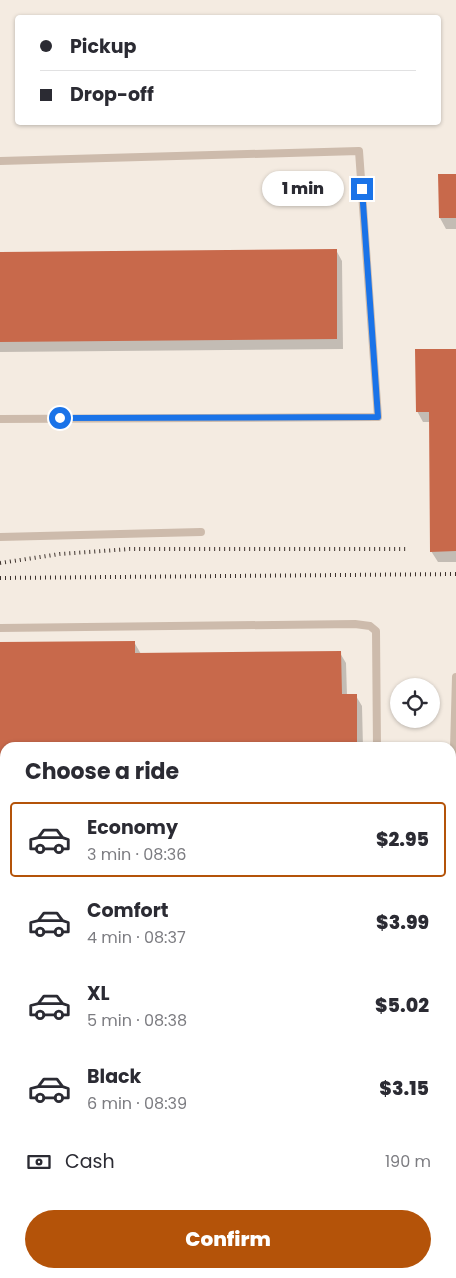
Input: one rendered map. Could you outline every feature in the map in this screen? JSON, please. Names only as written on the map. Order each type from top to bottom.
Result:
[{"type":"lane","points":[[0,161],[359,151],[378,417],[0,419]]},
{"type":"lane","points":[[0,537],[201,532]]},
{"type":"lane","points":[[0,628],[355,624],[370,626],[376,631],[377,742]]},
{"type":"lane","points":[[454,742],[456,677]]},
{"type":"building","points":[[438,174],[456,174],[456,218],[439,218]]},
{"type":"building","points":[[337,249],[337,339],[0,342],[0,252]]},
{"type":"building","points":[[415,349],[456,349],[456,551],[430,552],[429,412],[416,412]]},
{"type":"building","points":[[135,641],[135,653],[341,651],[342,694],[357,694],[357,742],[0,742],[0,642]]},
{"type":"railway","points":[[0,563],[60,554],[130,549],[409,549]]},
{"type":"railway","points":[[0,578],[456,574]]},
{"type":"route","points":[[60,418],[378,417],[362,189]]}]
